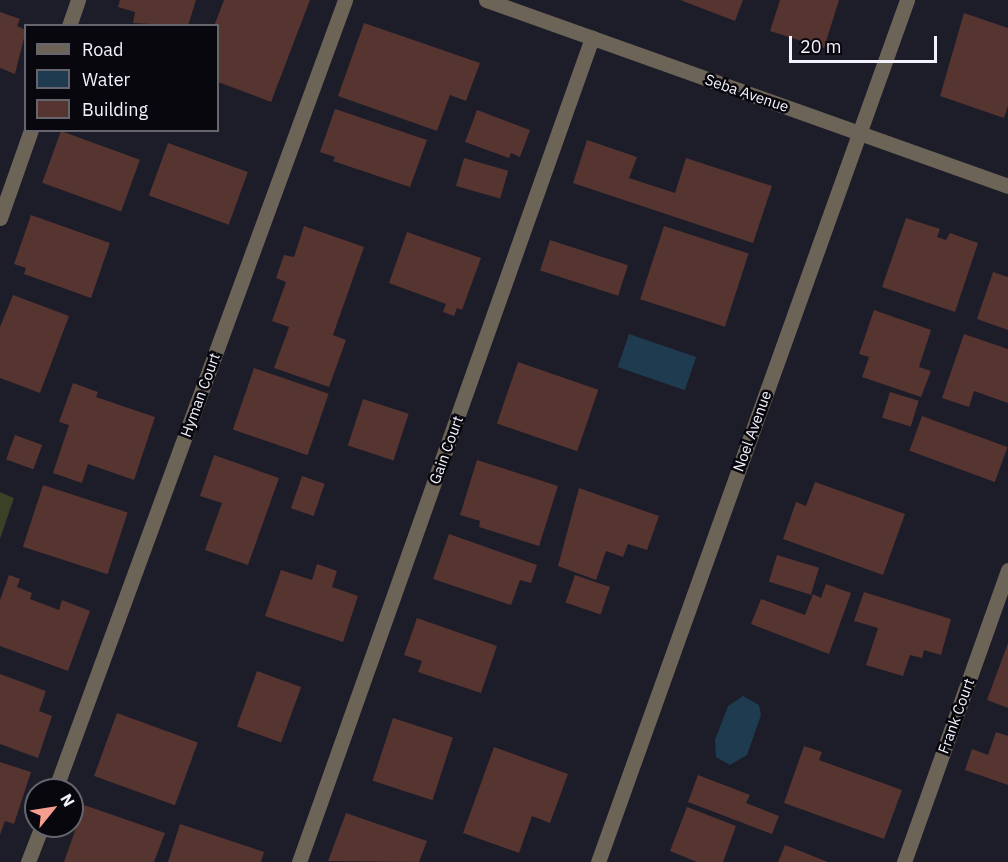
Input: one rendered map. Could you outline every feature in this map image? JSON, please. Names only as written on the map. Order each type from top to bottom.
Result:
[{"type":"street","points":[[70,24],[78,0]]},
{"type":"street","name":"Hyman Court","points":[[59,778],[345,0]]},
{"type":"street","name":"Seba Avenue","points":[[486,0],[1008,186]]},
{"type":"street","name":"Noel Avenue","points":[[598,862],[907,0]]},
{"type":"street","name":"Gain Court","points":[[299,862],[592,38]]},
{"type":"street","points":[[0,218],[30,132]]},
{"type":"street","name":"Frank Court","points":[[904,862],[1008,570]]},
{"type":"street","points":[[28,862],[37,838]]},
{"type":"green space","points":[[0,492],[14,498],[0,539]]},
{"type":"water","points":[[629,334],[696,357],[685,390],[618,367]]},
{"type":"water","points":[[743,696],[759,705],[761,715],[747,755],[730,765],[716,757],[715,740],[728,706]]},
{"type":"building","points":[[120,0],[196,0],[189,24],[133,23],[135,12],[118,7]]},
{"type":"building","points":[[224,0],[310,0],[271,102],[219,82],[219,24],[215,24]]},
{"type":"building","points":[[680,0],[743,0],[735,21]]},
{"type":"building","points":[[780,0],[839,0],[824,48],[770,31]]},
{"type":"building","points":[[0,12],[20,19],[17,26],[24,29],[24,38],[15,74],[0,68]]},
{"type":"building","points":[[964,13],[1008,28],[1008,106],[1004,118],[940,96]]},
{"type":"building","points":[[364,23],[480,63],[466,101],[450,95],[437,131],[338,96]]},
{"type":"building","points":[[335,109],[427,140],[410,187],[333,161],[335,157],[320,152]]},
{"type":"building","points":[[477,110],[530,130],[520,157],[511,153],[509,158],[465,142]]},
{"type":"building","points":[[61,132],[140,160],[121,211],[42,183]]},
{"type":"building","points":[[587,140],[637,157],[629,178],[675,193],[686,158],[772,186],[753,243],[573,183]]},
{"type":"building","points":[[168,143],[248,172],[229,225],[149,196]]},
{"type":"building","points":[[464,158],[508,171],[500,199],[456,186]]},
{"type":"building","points":[[31,215],[110,243],[91,298],[24,274],[26,268],[14,264]]},
{"type":"building","points":[[906,218],[940,229],[937,237],[946,240],[950,233],[978,243],[955,312],[882,287]]},
{"type":"building","points":[[304,226],[364,247],[333,335],[346,340],[329,387],[274,368],[289,327],[272,321],[286,282],[276,278],[284,255],[294,257]]},
{"type":"building","points":[[664,226],[749,254],[725,327],[640,299]]},
{"type":"building","points":[[407,232],[481,258],[462,310],[457,308],[454,316],[443,312],[446,304],[389,283]]},
{"type":"building","points":[[550,240],[628,265],[618,296],[540,270]]},
{"type":"building","points":[[993,272],[1008,277],[1008,330],[977,319]]},
{"type":"building","points":[[13,295],[69,316],[40,393],[0,378],[0,327]]},
{"type":"building","points":[[874,310],[931,330],[919,367],[931,371],[921,397],[862,377],[869,357],[859,354]]},
{"type":"building","points":[[964,334],[1008,349],[1008,403],[974,391],[969,407],[942,398]]},
{"type":"building","points":[[518,362],[598,390],[577,451],[497,423]]},
{"type":"building","points":[[254,368],[329,394],[308,455],[233,429]]},
{"type":"building","points":[[73,383],[98,392],[96,397],[155,417],[134,480],[88,464],[82,483],[53,473],[69,425],[59,422]]},
{"type":"building","points":[[890,392],[919,401],[911,427],[882,418]]},
{"type":"building","points":[[363,399],[409,414],[394,460],[348,446]]},
{"type":"building","points":[[922,416],[1008,447],[995,482],[909,451]]},
{"type":"building","points":[[15,435],[42,445],[33,469],[6,459]]},
{"type":"building","points":[[214,455],[279,478],[248,565],[205,550],[222,503],[200,496]]},
{"type":"building","points":[[477,460],[558,486],[539,546],[479,527],[480,521],[460,515]]},
{"type":"building","points":[[302,476],[325,484],[314,516],[291,508]]},
{"type":"building","points":[[815,482],[905,514],[883,575],[783,539],[796,502],[806,506]]},
{"type":"building","points":[[43,485],[128,513],[108,574],[23,547]]},
{"type":"building","points":[[579,488],[659,516],[647,550],[628,544],[623,557],[606,551],[596,580],[558,566]]},
{"type":"building","points":[[449,534],[537,565],[531,583],[520,580],[511,605],[433,579]]},
{"type":"building","points":[[777,555],[819,568],[811,595],[769,582]]},
{"type":"building","points":[[317,564],[337,571],[332,587],[358,596],[343,642],[265,616],[281,570],[312,580]]},
{"type":"building","points":[[9,575],[20,579],[17,587],[32,593],[30,599],[59,610],[62,600],[90,611],[68,671],[0,646],[0,600]]},
{"type":"building","points":[[575,575],[610,587],[601,614],[566,602]]},
{"type":"building","points":[[826,584],[851,593],[829,654],[751,624],[761,599],[805,615],[813,594],[821,598]]},
{"type":"building","points":[[864,592],[951,619],[941,655],[924,650],[922,658],[910,655],[903,676],[866,665],[878,628],[854,621]]},
{"type":"building","points":[[417,618],[497,646],[481,693],[418,672],[422,661],[404,655]]},
{"type":"building","points":[[1008,643],[1008,708],[987,700]]},
{"type":"building","points":[[257,671],[301,687],[281,743],[237,726]]},
{"type":"building","points":[[0,674],[46,691],[39,711],[52,716],[38,758],[0,744]]},
{"type":"building","points":[[117,713],[198,742],[175,805],[94,776]]},
{"type":"building","points":[[393,718],[453,737],[433,800],[373,781]]},
{"type":"building","points":[[996,732],[1008,736],[1008,785],[965,770],[972,749],[988,755]]},
{"type":"building","points":[[804,746],[822,752],[819,760],[902,790],[884,839],[784,803]]},
{"type":"building","points":[[494,747],[568,774],[550,823],[532,816],[519,853],[463,833]]},
{"type":"building","points":[[0,762],[31,772],[29,778],[24,778],[24,793],[14,824],[5,821],[0,835]]},
{"type":"building","points":[[698,775],[750,795],[746,803],[779,816],[772,834],[688,802]]},
{"type":"building","points":[[84,805],[165,833],[154,862],[64,862],[72,838],[84,838]]},
{"type":"building","points":[[687,807],[736,826],[723,862],[697,862],[670,851]]},
{"type":"building","points":[[346,813],[427,841],[419,862],[328,861]]},
{"type":"building","points":[[180,824],[264,852],[261,862],[168,862]]},
{"type":"building","points":[[785,845],[828,862],[778,862]]}]
